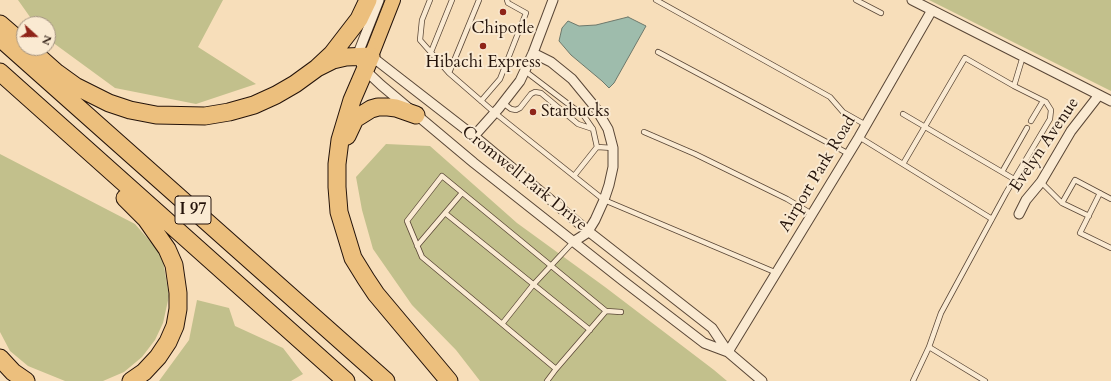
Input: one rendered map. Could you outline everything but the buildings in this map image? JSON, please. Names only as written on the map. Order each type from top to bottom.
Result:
[{"type":"highway","points":[[37,56],[75,86],[130,110],[156,115],[205,116],[229,112],[254,105],[276,95],[295,84],[317,68],[332,54],[359,19],[368,0]]},
{"type":"highway","points":[[0,24],[16,37]]},
{"type":"highway","name":"I 97","points":[[0,38],[386,381]]},
{"type":"highway","points":[[317,68],[333,60],[364,60],[340,140],[336,187],[339,212],[353,258],[376,294],[449,381]]},
{"type":"highway","points":[[0,73],[146,219],[167,249],[174,265],[178,293],[178,309],[175,326],[168,342],[158,357],[144,372],[131,381]]},
{"type":"highway","name":"I 97","points":[[0,73],[346,381]]},
{"type":"highway","points":[[337,164],[350,128],[356,119],[363,113],[378,107],[388,107],[396,108],[416,115]]},
{"type":"highway","points":[[0,358],[13,372],[26,381]]},
{"type":"main road","points":[[364,60],[393,0]]},
{"type":"street","points":[[364,60],[379,0]]},
{"type":"street","points":[[474,136],[495,113],[520,81],[533,53],[553,0]]},
{"type":"street","points":[[912,0],[1111,101]]},
{"type":"street","name":"Airport Park Road","points":[[728,352],[849,154],[932,10]]},
{"type":"street","points":[[533,53],[551,62],[572,79],[595,106],[608,129],[613,148],[613,167],[604,200],[587,233],[572,242]]},
{"type":"street","name":"Cromwell Park Drive","points":[[364,60],[381,85],[572,242],[704,343],[728,352]]},
{"type":"street","name":"Cromwell Park Drive","points":[[364,60],[474,136],[588,231],[712,328],[728,352],[762,381]]},
{"type":"street","name":"Evelyn Avenue","points":[[1019,214],[1026,200],[1041,182],[1072,131],[1099,95]]},
{"type":"lane","points":[[430,0],[422,20],[420,40],[449,73],[481,101],[604,200],[777,273]]},
{"type":"lane","points":[[431,52],[452,0]]},
{"type":"lane","points":[[449,73],[479,0]]},
{"type":"lane","points":[[481,101],[500,79],[526,13],[508,3],[507,0]]},
{"type":"lane","points":[[656,0],[830,97],[843,112],[866,125]]},
{"type":"lane","points":[[856,0],[881,13]]},
{"type":"lane","points":[[658,52],[849,154]]},
{"type":"lane","points":[[1014,86],[1022,56]]},
{"type":"lane","points":[[903,164],[965,58],[1014,86],[1046,102],[1051,110],[1050,119],[1014,179],[941,313],[929,347],[913,381]]},
{"type":"lane","points":[[524,71],[584,116],[593,129],[597,146]]},
{"type":"lane","points":[[503,103],[511,109],[516,110],[520,108],[531,94],[536,92],[541,93],[578,124],[593,129]]},
{"type":"lane","points":[[1031,120],[1043,101]]},
{"type":"lane","points":[[903,114],[1014,179]]},
{"type":"lane","points":[[1002,172],[1027,128]]},
{"type":"lane","points":[[644,132],[695,154],[787,199],[812,214]]},
{"type":"lane","points":[[859,137],[992,219]]},
{"type":"lane","points":[[597,146],[613,148]]},
{"type":"lane","points":[[574,176],[597,146]]},
{"type":"lane","points":[[556,369],[422,257],[407,221],[442,176],[606,311],[621,312]]},
{"type":"lane","points":[[1062,202],[1075,180],[1111,199]]},
{"type":"lane","points":[[1041,182],[1062,202],[1089,216]]},
{"type":"lane","points":[[417,246],[462,193]]},
{"type":"lane","points":[[1100,193],[1080,233],[1111,248]]},
{"type":"lane","points":[[445,213],[590,330]]},
{"type":"lane","points":[[502,324],[533,285],[572,242]]},
{"type":"lane","points":[[547,381],[606,311]]},
{"type":"lane","points":[[929,347],[985,381]]},
{"type":"shaded area","points":[[18,0],[223,0],[198,47],[256,84],[196,104],[115,88],[56,45],[56,16],[29,16]]},
{"type":"shaded area","points":[[929,0],[1111,0],[1111,91]]},
{"type":"shaded area","points":[[628,17],[646,26],[614,83],[609,88],[571,55],[559,41],[562,28],[568,21],[579,26],[596,25]]},
{"type":"shaded area","points":[[386,144],[430,146],[517,223],[605,287],[727,381],[480,381],[456,350],[412,305],[373,249],[362,210],[356,177]]},
{"type":"shaded area","points":[[0,154],[135,224],[162,255],[169,296],[163,323],[155,340],[142,357],[124,372],[103,381],[65,381],[28,366],[10,351],[0,332]]},
{"type":"shaded area","points":[[197,300],[229,308],[235,326],[283,348],[303,374],[291,381],[159,381],[189,340]]},
{"type":"place","name":"Chipotle","points":[[503,12]]},
{"type":"place","name":"Hibachi Express","points":[[483,46]]},
{"type":"place","name":"Starbucks","points":[[533,112]]}]
